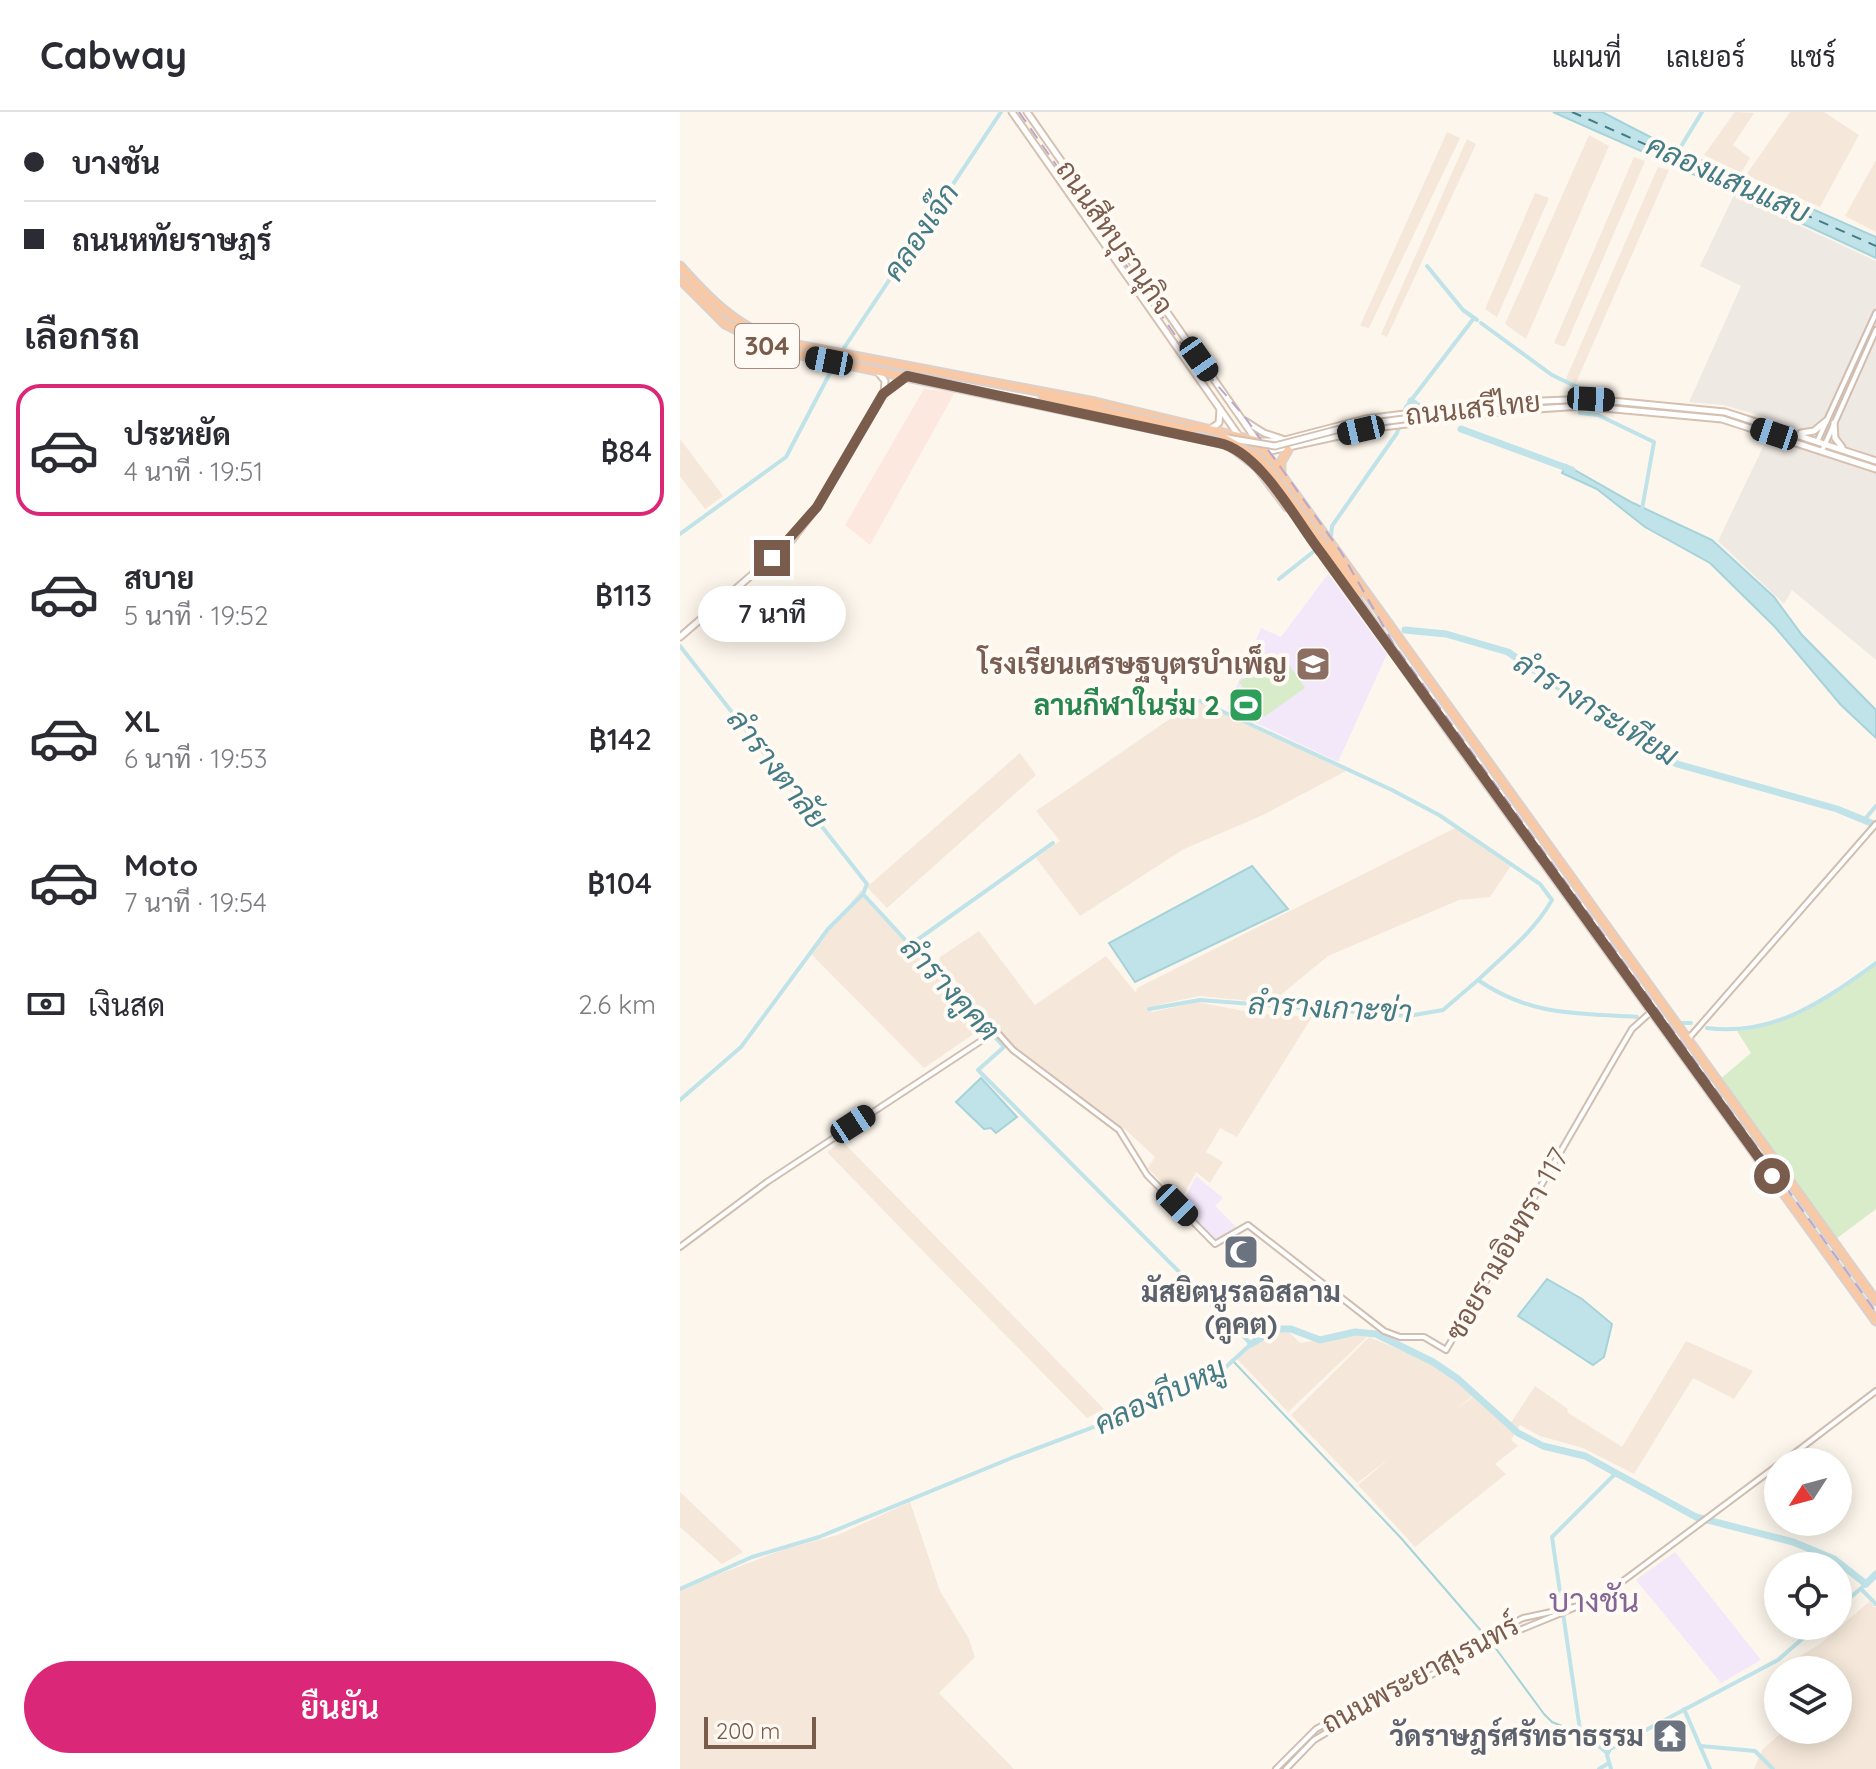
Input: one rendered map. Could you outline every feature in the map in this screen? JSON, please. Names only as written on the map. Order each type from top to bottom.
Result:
[{"type":"highway","name":"304","points":[[680,266],[723,312],[766,337],[1182,422],[1249,449],[1265,452]]},
{"type":"highway","name":"304","points":[[680,279],[717,317],[759,343],[794,354],[1183,435],[1240,437],[1257,441]]},
{"type":"highway","points":[[1033,392],[1219,437],[1261,459],[1876,1321]]},
{"type":"highway","points":[[1182,422],[1189,431],[1183,435]]},
{"type":"highway","points":[[1240,437],[1324,550],[1376,609]]},
{"type":"highway","points":[[1257,441],[1876,1301]]},
{"type":"highway","points":[[1281,474],[1281,462],[1288,450]]},
{"type":"highway","points":[[1292,507],[1300,501]]},
{"type":"highway","points":[[1738,1130],[1747,1122]]},
{"type":"main road","name":"ถนนสีหบุรานุกิจ","points":[[1012,112],[1240,437]]},
{"type":"main road","name":"ถนนสีหบุรานุกิจ","points":[[1027,112],[1257,441]]},
{"type":"main road","points":[[1061,182],[1071,174]]},
{"type":"main road","points":[[1138,293],[1148,286]]},
{"type":"main road","points":[[680,637],[791,541],[819,504],[883,394],[885,381],[876,370]]},
{"type":"main road","points":[[883,394],[907,376]]},
{"type":"main road","name":"ถนนเสรีไทย","points":[[1257,441],[1288,440],[1340,425],[1398,415],[1411,418],[1571,403],[1582,399],[1725,412],[1876,461]]},
{"type":"main road","name":"ถนนเสรีไทย","points":[[1265,452],[1288,450],[1411,418],[1506,403],[1571,403],[1722,419],[1876,469]]},
{"type":"main road","points":[[1219,408],[1219,437],[1275,446],[1351,426],[1411,418]]},
{"type":"main road","points":[[1241,418],[1264,433],[1288,440]]},
{"type":"main road","points":[[1796,433],[1814,431],[1826,421]]},
{"type":"main road","points":[[1834,423],[1835,438],[1848,451]]},
{"type":"main road","points":[[1340,425],[1342,434]]},
{"type":"street","points":[[1814,447],[1876,313]]},
{"type":"street","points":[[1822,451],[1876,330]]},
{"type":"street","points":[[1687,1040],[1876,824]]},
{"type":"street","name":"ซอยรามอินทรา 117","points":[[680,1247],[767,1182],[993,1033],[1119,1130],[1147,1175],[1215,1244],[1248,1225],[1384,1331],[1400,1337],[1424,1337],[1446,1350],[1624,1042],[1636,1024],[1652,1011]]},
{"type":"street","name":"ถนนพระยาสุเรนทร์","points":[[1801,1448],[1876,1391]]},
{"type":"street","name":"ถนนพระยาสุเรนทร์","points":[[1276,1769],[1309,1734],[1506,1625],[1567,1610],[1603,1596],[1764,1476]]},
{"type":"street","name":"ถนนพระยาสุเรนทร์","points":[[1286,1769],[1314,1740],[1360,1712],[1554,1613]]},
{"type":"street","points":[[1355,1706],[1360,1712]]},
{"type":"shaded area","points":[[1735,112],[1754,113],[1733,145],[1750,158],[1741,173],[1704,155]]},
{"type":"shaded area","points":[[1790,112],[1824,112],[1859,135],[1820,207],[1746,175]]},
{"type":"shaded area","points":[[1447,132],[1460,138],[1369,328],[1360,326]]},
{"type":"shaded area","points":[[1589,135],[1609,146],[1526,339],[1505,324]]},
{"type":"shaded area","points":[[1467,139],[1476,144],[1387,337],[1381,334]]},
{"type":"shaded area","points":[[1634,157],[1645,161],[1565,347],[1554,343]]},
{"type":"shaded area","points":[[1876,160],[1876,232],[1845,216]]},
{"type":"shaded area","points":[[1658,167],[1669,170],[1575,385],[1565,381]]},
{"type":"shaded area","points":[[1535,193],[1549,198],[1497,317],[1485,309]]},
{"type":"shaded area","points":[[1734,195],[1876,261],[1876,660],[1792,590],[1784,604],[1718,541],[1776,420],[1723,405],[1689,402],[1741,286],[1700,266]]},
{"type":"shaded area","points":[[924,389],[955,392],[870,545],[845,525]]},
{"type":"shaded area","points":[[680,439],[723,496],[705,509],[680,476]]},
{"type":"shaded area","name":"โรงเรียนเศรษฐบุตรบำเพ็ญ","points":[[1328,574],[1387,654],[1338,762],[1227,709],[1261,628],[1281,637]]},
{"type":"shaded area","points":[[1196,701],[1346,771],[1263,815],[1184,849],[1080,916],[1036,858],[1060,841],[1036,811]]},
{"type":"shaded area","points":[[1020,753],[1036,775],[887,908],[867,887]]},
{"type":"shaded area","points":[[1455,828],[1512,864],[1490,897],[1459,900],[1328,956],[1271,1003],[1199,996],[1148,1007],[1152,1012],[1197,1002],[1255,1013],[1312,1017],[1237,1137],[1220,1128],[1206,1152],[1223,1162],[1210,1183],[1196,1172],[1180,1202],[1148,1168],[1155,1157],[1126,1130],[1015,1048],[939,962],[940,957],[979,931],[1035,1005],[1106,956],[1136,993],[1137,988]]},
{"type":"shaded area","points":[[861,890],[984,1027],[924,1068],[811,954]]},
{"type":"shaded area","points":[[842,1141],[1104,1409],[1087,1418],[915,1243],[827,1152]]},
{"type":"shaded area","points":[[1196,1176],[1223,1198],[1215,1206],[1236,1227],[1218,1241],[1181,1206]]},
{"type":"shaded area","points":[[1285,1328],[1300,1343],[1353,1334],[1367,1337],[1288,1412],[1237,1359],[1260,1339]]},
{"type":"shaded area","points":[[1369,1337],[1430,1362],[1475,1394],[1456,1409],[1476,1395],[1508,1427],[1535,1386],[1568,1409],[1567,1412],[1622,1447],[1686,1341],[1753,1371],[1734,1399],[1693,1378],[1634,1474],[1583,1448],[1540,1436],[1520,1425],[1511,1440],[1518,1446],[1495,1464],[1506,1474],[1415,1547],[1358,1485],[1390,1458],[1357,1483],[1291,1415]]},
{"type":"shaded area","points":[[680,1492],[743,1552],[722,1564],[680,1527]]},
{"type":"shaded area","points":[[910,1502],[940,1591],[969,1639],[975,1657],[939,1693],[1014,1769],[680,1769],[680,1589],[785,1549],[838,1535]]},
{"type":"shaded area","points":[[1675,1552],[1761,1660],[1721,1683],[1636,1580]]},
{"type":"shaded area","points":[[1870,1601],[1876,1608],[1876,1769],[1754,1769],[1762,1750],[1769,1744],[1852,1744],[1852,1656],[1800,1656],[1825,1640],[1852,1640],[1852,1616]]},
{"type":"green space","points":[[1281,653],[1305,688],[1264,717],[1259,711],[1248,719],[1231,699],[1244,689],[1239,682]]},
{"type":"green space","points":[[1876,964],[1876,1209],[1836,1239],[1719,1080],[1751,1053],[1737,1031],[1757,1028],[1811,1008]]},
{"type":"water","name":"คลองแสนแสบ","points":[[1553,112],[1602,112],[1662,143],[1876,237],[1876,258],[1755,202]]},
{"type":"water","points":[[1566,465],[1633,503],[1712,540],[1774,597],[1802,635],[1876,710],[1876,738],[1841,705],[1775,627],[1710,563],[1645,527],[1597,489],[1562,473]]},
{"type":"water","points":[[1252,866],[1288,909],[1135,982],[1109,943]]},
{"type":"water","points":[[981,1078],[1017,1117],[996,1133],[991,1128],[984,1129],[956,1102]]},
{"type":"water","points":[[1547,1279],[1582,1299],[1612,1324],[1604,1357],[1593,1365],[1518,1316]]},
{"type":"waterway","name":"คลองเจ๊ก","points":[[842,351],[1001,112]]},
{"type":"waterway","name":"คลองแสนแสบ","points":[[1677,153],[1702,112]]},
{"type":"waterway","points":[[1427,266],[1463,310],[1477,320]]},
{"type":"waterway","points":[[1331,536],[1332,526],[1397,433],[1406,407],[1474,318]]},
{"type":"waterway","points":[[1481,323],[1552,375],[1577,387],[1580,413],[1598,415],[1654,442],[1642,509]]},
{"type":"waterway","name":"คลองเจ๊ก","points":[[680,534],[786,457],[831,371]]},
{"type":"waterway","points":[[1411,401],[1418,406]]},
{"type":"waterway","points":[[1461,429],[1572,470]]},
{"type":"waterway","points":[[1279,579],[1313,552]]},
{"type":"waterway","name":"ลำรางกระเทียม","points":[[1405,630],[1446,634],[1508,652],[1638,742],[1677,764],[1837,809],[1876,825]]},
{"type":"waterway","name":"ลำรางตาลัย","points":[[680,646],[867,884],[863,894]]},
{"type":"waterway","points":[[1200,701],[1439,815],[1540,884],[1552,900],[1518,943],[1478,980]]},
{"type":"waterway","points":[[1865,819],[1876,806]]},
{"type":"waterway","points":[[910,945],[1053,843]]},
{"type":"waterway","name":"ลำรางคูคต","points":[[680,1100],[741,1047],[828,929],[863,894],[1004,1047],[978,1070],[1251,1344],[1214,1378],[1152,1405],[1014,1457],[819,1537],[752,1557],[680,1589]]},
{"type":"waterway","name":"ลำรางเกาะข่า","points":[[1707,1028],[1754,1027],[1798,1013],[1876,963]]},
{"type":"waterway","name":"ลำรางเกาะข่า","points":[[1149,1009],[1200,1000],[1408,1016],[1443,1010],[1478,980],[1497,992],[1535,1006],[1574,1013],[1637,1017]]},
{"type":"waterway","name":"ลำรางเกาะข่า","points":[[1680,1023],[1691,1023]]},
{"type":"waterway","name":"คลองกีบหมู","points":[[1251,1344],[1276,1329],[1291,1329],[1320,1340],[1355,1332],[1376,1334],[1433,1362],[1458,1379],[1518,1433],[1543,1446],[1585,1456],[1696,1517],[1793,1542],[1834,1559],[1866,1584],[1876,1574]]},
{"type":"waterway","points":[[1232,1360],[1401,1538],[1483,1633]]},
{"type":"waterway","points":[[1607,1753],[1580,1730],[1552,1537],[1616,1473]]},
{"type":"waterway","points":[[1852,1596],[1866,1584]]},
{"type":"waterway","points":[[1861,1589],[1876,1604]]},
{"type":"waterway","points":[[1611,1769],[1607,1755],[1610,1749],[1778,1660],[1801,1640]]},
{"type":"waterway","points":[[1494,1646],[1544,1714],[1552,1722],[1582,1734]]},
{"type":"waterway","points":[[1684,1709],[1710,1769]]},
{"type":"waterway","points":[[1701,1746],[1755,1751],[1773,1769]]},
{"type":"waterway","points":[[1599,1769],[1609,1763]]},
{"type":"ferry route","points":[[1572,112],[1876,246]]},
{"type":"railway","points":[[1019,112],[1180,342],[1244,416],[1341,552],[1393,643],[1876,1312]]},
{"type":"place","name":"โรงเรียนเศรษฐบุตรบำเพ็ญ","points":[[1313,664]]},
{"type":"place","name":"ลานกีฬาในร่ม 2","points":[[1246,705]]},
{"type":"place","name":"มัสยิตนูรลอิสลาม (คูคต)","points":[[1241,1252]]},
{"type":"place","name":"วัดราษฎร์ศรัทธาธรรม","points":[[1670,1736]]},
{"type":"district","name":"บางชัน","points":[[1594,1601]]},
{"type":"route","points":[[772,558],[791,541],[817,507],[883,394],[907,376],[1030,400],[1219,443],[1238,451],[1261,471],[1772,1176]]}]
